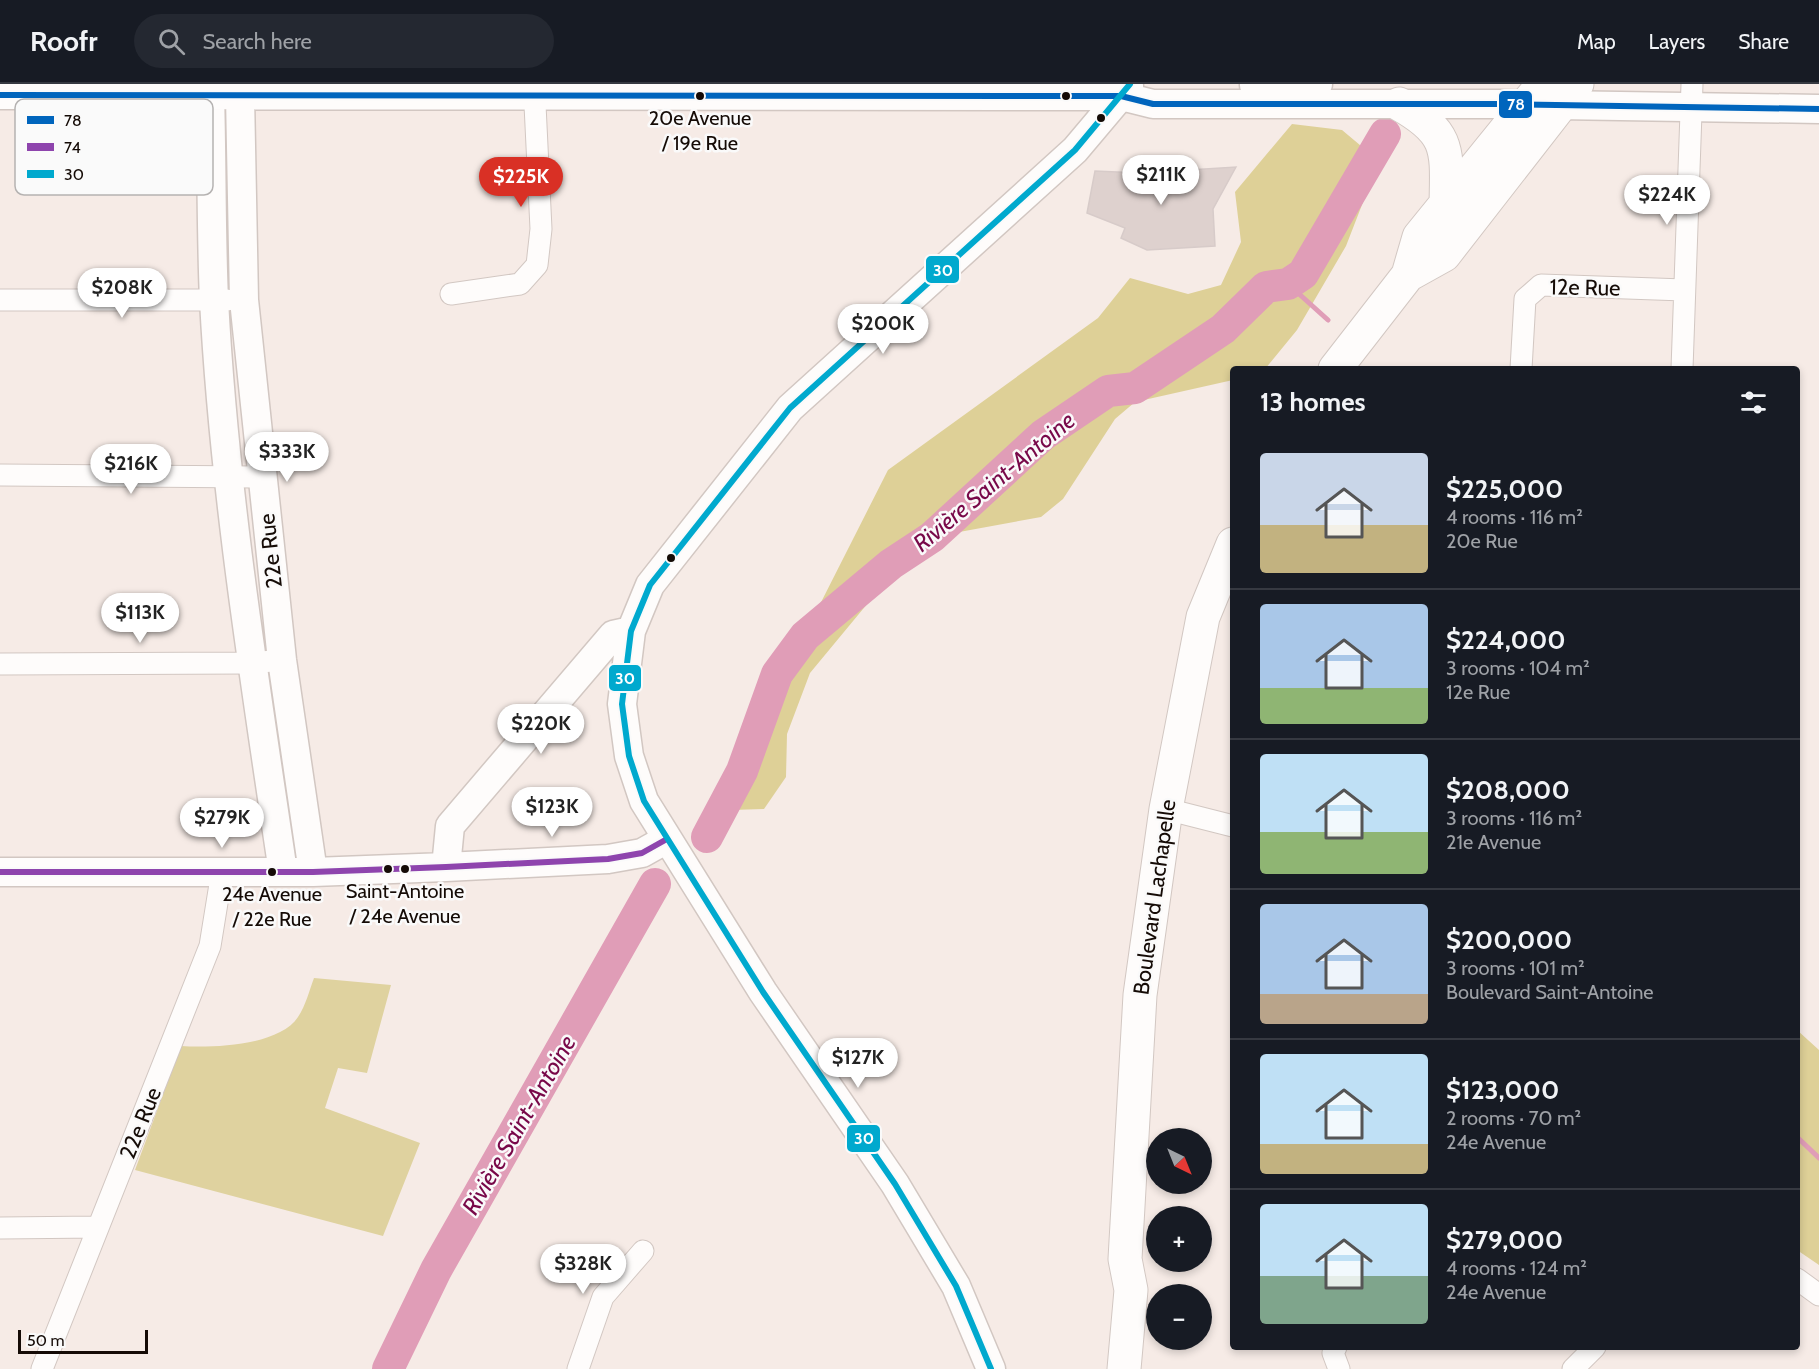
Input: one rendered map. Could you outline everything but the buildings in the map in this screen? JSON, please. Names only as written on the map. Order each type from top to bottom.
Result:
[{"type":"main road","points":[[1337,366],[1408,275],[1419,237],[1446,205],[1552,94]]},
{"type":"main road","points":[[1408,275],[1444,255],[1552,94]]},
{"type":"main road","points":[[1399,105],[1420,116],[1442,138],[1446,168],[1446,205]]},
{"type":"main road","name":"Boulevard Lachapelle","points":[[1124,1369],[1131,1290],[1125,1259],[1140,995],[1166,809],[1203,617],[1230,551]]},
{"type":"main road","name":"Boulevard Lachapelle","points":[[1102,1369],[1109,1287],[1125,1259]]},
{"type":"street","points":[[0,95],[240,89],[1126,90],[1154,86],[1318,84]]},
{"type":"street","name":"22e Rue","points":[[240,89],[244,300],[282,660],[313,872]]},
{"type":"street","points":[[450,294],[520,284],[537,265],[541,229],[534,90]]},
{"type":"street","points":[[1126,90],[1153,104],[1399,105],[1552,94],[1691,95],[1819,109]]},
{"type":"street","points":[[991,1369],[956,1286],[895,1184],[763,992],[644,801],[629,756],[622,704],[631,632],[657,576],[790,408],[1075,150],[1126,90]]},
{"type":"street","points":[[1682,366],[1691,95]]},
{"type":"street","name":"22e Rue","points":[[212,195],[214,300],[229,475],[252,663],[283,872]]},
{"type":"street","name":"12e Rue","points":[[1521,366],[1525,299],[1541,285],[1684,290]]},
{"type":"street","points":[[0,300],[244,300]]},
{"type":"street","points":[[0,475],[263,477]]},
{"type":"street","points":[[446,867],[450,826],[613,635],[631,632]]},
{"type":"street","points":[[0,664],[252,663],[282,660]]},
{"type":"street","points":[[1166,809],[1230,825]]},
{"type":"street","points":[[0,872],[313,872],[608,859],[642,853],[667,839]]},
{"type":"street","name":"22e Rue","points":[[42,1369],[210,946],[222,872]]},
{"type":"street","points":[[0,1228],[98,1227]]},
{"type":"street","points":[[578,1369],[603,1298],[643,1251]]},
{"type":"street","points":[[1800,1281],[1819,1295]]},
{"type":"street","points":[[1334,1350],[1333,1353],[1339,1369]]},
{"type":"street","points":[[1573,1369],[1592,1350]]},
{"type":"shaded area","points":[[1292,124],[1342,130],[1379,161],[1346,246],[1297,330],[1267,366],[1230,366],[1230,381],[1135,402],[1115,419],[1063,499],[1041,517],[921,539],[810,673],[787,734],[786,777],[764,809],[731,810],[770,703],[888,470],[1098,318],[1130,278],[1188,294],[1221,285],[1241,242],[1235,192]]},
{"type":"shaded area","points":[[314,978],[391,985],[367,1073],[338,1068],[325,1108],[420,1143],[383,1236],[135,1170],[181,1046],[244,1043],[276,1034],[289,1027],[298,1017]]},
{"type":"shaded area","points":[[1800,1033],[1819,1050],[1819,1265],[1800,1252]]},
{"type":"waterway","name":"Rivière Saint-Antoine","points":[[707,837],[742,771],[777,674],[805,636],[891,564],[932,537],[1043,435],[1108,391],[1135,388],[1223,329],[1266,287],[1288,284],[1303,274],[1385,134]]},
{"type":"waterway","points":[[1288,284],[1328,320]]},
{"type":"waterway","name":"Rivière Saint-Antoine","points":[[388,1369],[436,1270],[655,884]]},
{"type":"waterway","points":[[1800,1140],[1819,1158]]},
{"type":"transit line","name":"30","points":[[991,1369],[956,1286],[895,1184],[763,992],[644,801],[629,756],[622,704],[631,631],[650,585],[790,408],[1075,150],[1130,84]]},
{"type":"transit line","name":"78","points":[[0,95],[1121,96],[1153,104],[1498,104],[1819,109]]},
{"type":"transit line","name":"74","points":[[0,872],[313,872],[608,859],[642,853],[667,839]]},
{"type":"place","name":"20e Avenue / 19e Rue","points":[[700,96]]},
{"type":"place","name":"Saint-Antoine / 24e Avenue","points":[[405,869]]},
{"type":"place","name":"24e Avenue / 22e Rue","points":[[272,872]]}]
